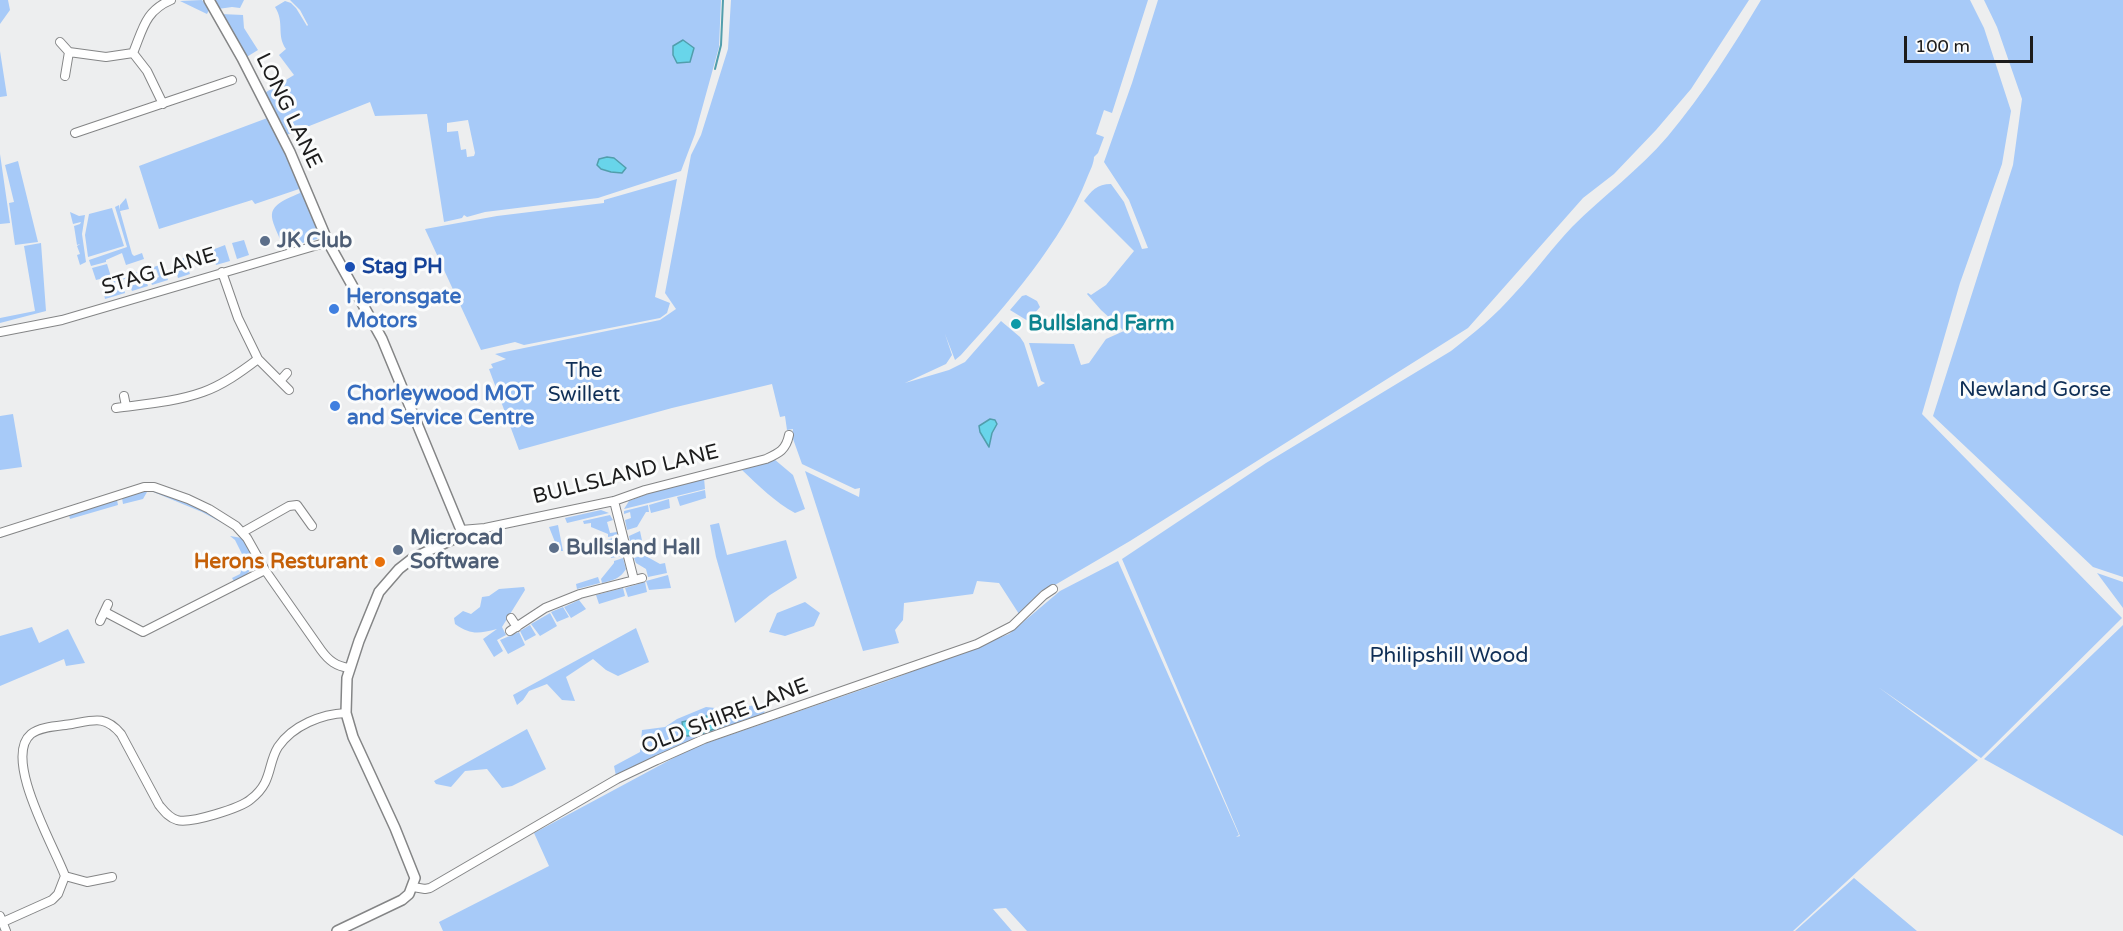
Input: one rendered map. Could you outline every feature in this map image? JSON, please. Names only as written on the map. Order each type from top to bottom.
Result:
[{"type":"street","points":[[133,53],[150,13],[171,0]]},
{"type":"street","name":"LONG LANE","points":[[209,0],[242,58],[290,152],[328,242],[382,339],[461,530]]},
{"type":"street","points":[[60,42],[69,52],[106,57],[133,53]]},
{"type":"street","points":[[65,76],[69,52]]},
{"type":"street","points":[[133,53],[147,72],[163,104]]},
{"type":"street","points":[[75,134],[163,104],[214,82],[232,80]]},
{"type":"street","name":"STAG LANE","points":[[0,332],[62,320],[328,242]]},
{"type":"street","points":[[222,272],[238,318],[258,359],[289,390]]},
{"type":"street","points":[[116,408],[175,400],[205,392],[234,377],[258,359]]},
{"type":"street","points":[[280,381],[287,374]]},
{"type":"street","points":[[124,396],[126,406]]},
{"type":"street","name":"BULLSLAND LANE","points":[[461,530],[485,528],[614,501],[656,487],[766,459],[784,450],[789,435]]},
{"type":"street","points":[[0,533],[149,486],[202,505],[227,519],[243,532],[265,570],[329,660],[349,668]]},
{"type":"street","points":[[511,618],[513,629],[545,608],[576,596],[638,579],[614,501]]},
{"type":"street","points":[[243,532],[289,506],[297,505],[312,526]]},
{"type":"street","points":[[337,931],[402,900],[413,887],[413,873],[353,737],[346,713],[349,668],[379,592],[402,566],[413,558],[450,542],[458,537],[461,530]]},
{"type":"street","points":[[100,621],[106,608],[143,632],[265,570]]},
{"type":"street","name":"OLD SHIRE LANE","points":[[413,887],[430,888],[617,779],[666,756],[704,740],[977,644],[1012,626],[1053,589]]},
{"type":"street","points":[[6,931],[2,919],[52,900],[58,894],[65,876],[39,823],[32,801],[22,756],[25,742],[32,733],[91,720],[102,719],[113,724],[121,734],[159,806],[176,820],[189,821],[250,801],[266,784],[278,747],[290,735],[317,717],[346,713]]},
{"type":"street","points":[[65,876],[87,882],[112,877]]},
{"type":"green space","points":[[0,0],[8,0],[10,10],[0,24]]},
{"type":"green space","points":[[202,0],[209,10],[207,14],[180,1]]},
{"type":"green space","points":[[213,0],[244,0],[240,8],[218,9]]},
{"type":"green space","points":[[290,0],[721,0],[719,47],[695,134],[681,171],[598,198],[485,212],[467,217],[464,215],[462,218],[444,222],[427,114],[375,116],[370,102],[284,136],[263,94],[294,75],[279,55],[286,49],[281,39],[280,18],[275,7],[285,1],[291,3],[307,26],[300,10]],"holes":[[[468,120],[474,156],[467,157],[466,149],[461,150],[458,131],[447,132],[447,123]]]},
{"type":"green space","name":"The Swillett","points":[[731,0],[1148,0],[1112,113],[1104,110],[1096,134],[1104,137],[1077,201],[1064,225],[1014,294],[961,355],[955,360],[945,334],[952,355],[946,364],[905,383],[949,370],[965,362],[1001,321],[1024,343],[1038,387],[1045,383],[1041,381],[1029,343],[1074,344],[1081,365],[1089,363],[1106,339],[1124,331],[1087,294],[1091,295],[1106,285],[1134,251],[1084,201],[1095,189],[1111,184],[1124,202],[1142,249],[1148,248],[1129,200],[1104,162],[1158,0],[1749,0],[1691,89],[1656,130],[1614,174],[1583,198],[1468,328],[1130,541],[1043,592],[1042,590],[1019,614],[999,583],[977,581],[973,594],[904,603],[903,620],[895,630],[899,643],[863,651],[805,471],[859,497],[860,488],[855,489],[802,464],[792,436],[793,429],[787,430],[785,416],[780,417],[772,384],[672,408],[519,450],[489,369],[493,368],[491,364],[506,359],[495,354],[660,320],[676,309],[665,293],[691,155],[701,135],[728,49]]},
{"type":"green space","name":"Philipshill Wood","points":[[1761,0],[1970,0],[1984,28],[2011,111],[2002,164],[1960,283],[1922,414],[2122,618],[1981,758],[1878,687],[1978,760],[1793,931],[1027,931],[1006,908],[993,909],[1012,931],[443,931],[439,922],[549,866],[534,833],[692,748],[890,680],[1009,634],[1060,591],[1118,561],[1239,835],[1236,837],[1240,836],[1122,559],[1266,463],[1451,351],[1484,324],[1522,285],[1572,227],[1668,136],[1717,70]]},
{"type":"green space","name":"Newland Gorse","points":[[1984,0],[2123,0],[2123,577],[2093,567],[1933,416],[2013,165],[2022,99],[1997,27]]},
{"type":"green space","points":[[221,14],[243,15],[244,28],[258,50],[245,58]]},
{"type":"green space","points":[[0,51],[7,96],[0,97]]},
{"type":"green space","points":[[270,117],[315,222],[320,235],[317,239],[284,248],[275,227],[272,214],[274,208],[300,193],[299,189],[255,204],[252,200],[159,229],[139,166]]},
{"type":"green space","points":[[0,154],[10,223],[0,224]]},
{"type":"green space","points":[[18,161],[38,242],[15,245],[9,203],[14,202],[5,165]]},
{"type":"green space","points":[[677,179],[655,297],[670,303],[667,313],[660,318],[524,345],[515,342],[481,350],[425,229],[497,216],[604,203],[604,200]]},
{"type":"green space","points":[[126,198],[129,209],[120,211],[132,254],[134,256],[142,253],[144,259],[126,265],[122,253],[106,262],[91,266],[89,260],[127,247],[115,207],[119,205],[120,210],[120,205]]},
{"type":"green space","points":[[112,208],[124,246],[88,257],[85,235],[89,214]]},
{"type":"green space","points":[[70,212],[79,216],[85,215],[82,234],[86,262],[80,265],[77,246],[80,244],[77,245],[74,226],[81,222],[73,224]]},
{"type":"green space","points":[[244,240],[249,255],[237,259],[232,243]]},
{"type":"green space","points":[[41,243],[46,311],[0,323],[0,318],[35,311],[24,246]]},
{"type":"green space","points":[[225,245],[230,261],[216,265],[212,250]]},
{"type":"green space","points":[[184,258],[190,274],[178,278],[173,261]]},
{"type":"green space","points":[[107,264],[112,280],[163,264],[168,280],[152,285],[150,280],[159,277],[156,269],[137,275],[139,283],[146,281],[148,286],[132,291],[130,286],[137,284],[134,276],[115,282],[118,290],[124,288],[125,293],[105,299],[104,294],[114,291],[112,283],[106,285],[104,278],[96,280],[92,268]]},
{"type":"green space","points":[[1026,295],[1037,301],[1040,307],[1028,321],[1010,310],[1022,296]]},
{"type":"green space","points":[[13,414],[22,467],[0,470],[0,416]]},
{"type":"green space","points":[[774,459],[793,475],[805,509],[795,513],[788,509],[742,470]]},
{"type":"green space","points":[[704,478],[705,489],[624,509],[629,501],[655,491]]},
{"type":"green space","points":[[146,490],[157,492],[178,498],[230,525],[151,491],[147,492],[143,499],[123,504],[122,498]]},
{"type":"green space","points":[[705,490],[706,498],[680,506],[677,497]]},
{"type":"green space","points":[[669,499],[670,508],[651,513],[649,505]]},
{"type":"green space","points":[[117,500],[118,505],[70,519],[69,515]]},
{"type":"green space","points":[[648,505],[649,512],[646,512],[637,527],[627,530],[625,520],[631,518],[630,512],[624,514],[624,511]]},
{"type":"green space","points":[[601,510],[609,513],[567,523],[565,518]]},
{"type":"green space","points":[[610,515],[613,520],[607,522],[610,533],[617,532],[617,535],[608,537],[608,534],[591,527],[591,523],[584,524],[583,521]]},
{"type":"green space","points":[[719,523],[727,555],[786,540],[797,578],[770,595],[735,623],[716,557],[710,525]]},
{"type":"green space","points":[[558,525],[563,551],[561,551],[559,542],[555,542],[549,527]]},
{"type":"green space","points":[[640,531],[644,550],[643,553],[633,556],[629,536]]},
{"type":"green space","points":[[230,536],[242,538],[253,563],[252,568],[243,577],[234,581],[232,578],[240,574],[245,560],[235,540]]},
{"type":"green space","points":[[618,536],[623,556],[611,558],[607,540]]},
{"type":"green space","points":[[644,555],[660,564],[665,563],[667,573],[648,577],[646,569],[636,563],[634,558]]},
{"type":"green space","points":[[623,558],[626,569],[624,572],[616,579],[602,583],[601,579],[614,561]]},
{"type":"green space","points":[[2097,573],[2123,582],[2123,608]]},
{"type":"green space","points":[[668,575],[671,588],[649,590],[646,581]]},
{"type":"green space","points":[[598,577],[600,583],[577,589],[576,584]]},
{"type":"green space","points":[[645,582],[647,592],[628,597],[625,588]]},
{"type":"green space","points":[[524,587],[525,590],[502,627],[506,635],[497,640],[503,651],[494,657],[483,639],[497,629],[475,632],[455,624],[454,618],[463,611],[471,614],[480,607],[482,597],[489,596],[499,589]]},
{"type":"green space","points":[[623,588],[625,596],[599,604],[596,595]]},
{"type":"green space","points":[[579,600],[586,609],[571,618],[564,607]]},
{"type":"green space","points":[[805,602],[820,613],[814,626],[785,636],[769,632],[777,613]]},
{"type":"green space","points":[[563,607],[569,617],[557,622],[551,612]]},
{"type":"green space","points":[[550,613],[557,626],[540,636],[531,624]]},
{"type":"green space","points":[[530,625],[536,635],[525,641],[520,631]]},
{"type":"green space","points":[[2123,625],[2123,836],[1984,759]]},
{"type":"green space","points":[[32,627],[39,643],[68,629],[85,663],[66,666],[64,659],[0,686],[0,636]]},
{"type":"green space","points":[[636,628],[649,662],[618,676],[593,659],[566,677],[575,701],[562,700],[547,684],[529,691],[517,705],[513,695]]},
{"type":"green space","points":[[519,632],[525,645],[508,654],[500,640]]},
{"type":"green space","points":[[765,704],[764,716],[675,747],[616,776],[614,766],[640,752],[642,730],[665,727],[677,719],[706,707],[725,709]]},
{"type":"green space","points":[[527,729],[546,769],[512,786],[502,788],[487,769],[465,771],[451,787],[436,784],[434,781]]},
{"type":"green space","points":[[1854,878],[1917,931],[1795,931]]},
{"type":"shaded area","points":[[683,40],[694,48],[690,62],[677,63],[673,55],[673,46]]},
{"type":"shaded area","points":[[614,158],[626,168],[622,173],[601,169],[597,165],[599,159]]},
{"type":"shaded area","points":[[990,419],[995,420],[997,424],[989,447],[979,426]]},
{"type":"shaded area","points":[[711,715],[716,720],[717,728],[698,735],[684,734],[682,722]]},
{"type":"waterway","points":[[715,69],[721,45],[723,0]]},
{"type":"place","name":"JK Club","points":[[265,241]]},
{"type":"place","name":"Stag PH","points":[[350,267]]},
{"type":"place","name":"Heronsgate Motors","points":[[334,309]]},
{"type":"place","name":"Bullsland Farm","points":[[1016,324]]},
{"type":"place","name":"Chorleywood MOT and Service Centre","points":[[335,406]]},
{"type":"place","name":"Bullsland Hall","points":[[554,548]]},
{"type":"place","name":"Microcad Software","points":[[398,550]]},
{"type":"place","name":"Herons Resturant","points":[[380,562]]}]
